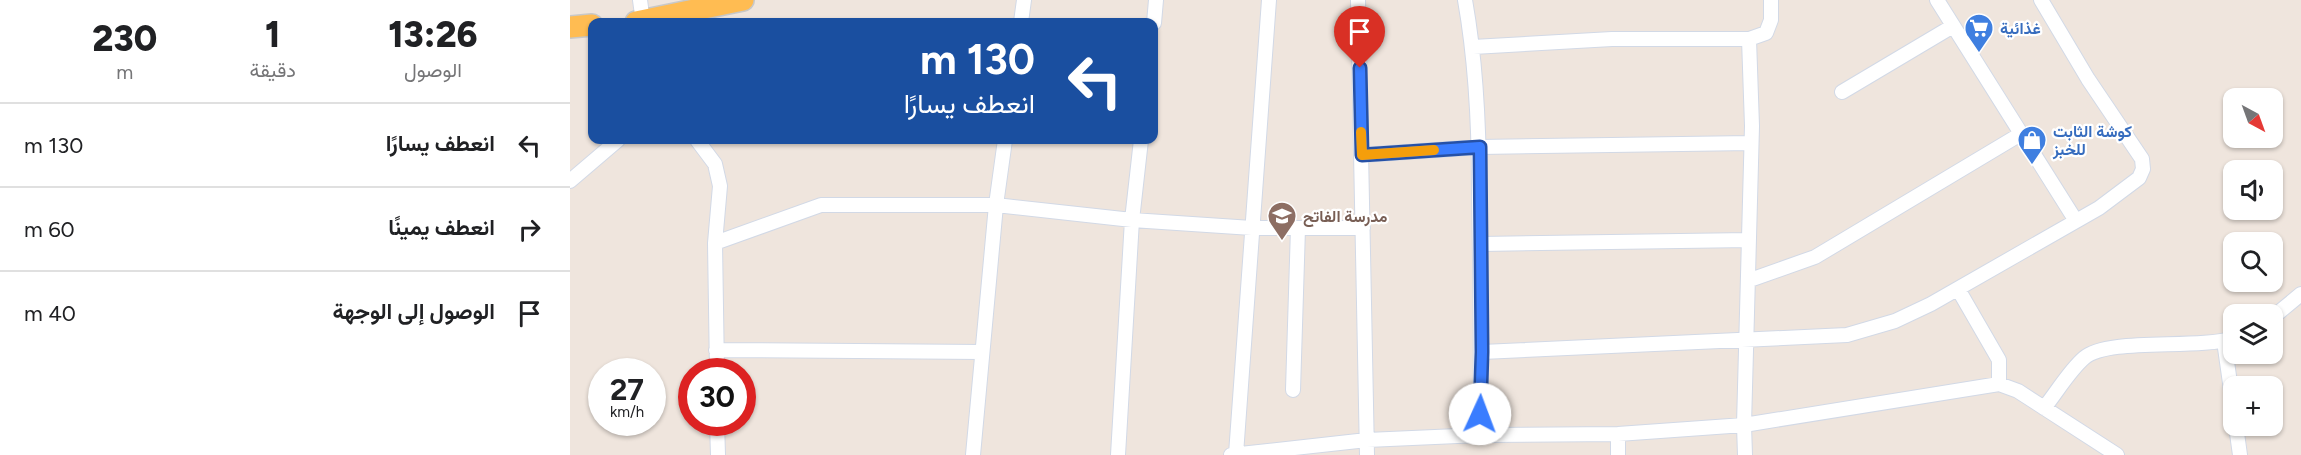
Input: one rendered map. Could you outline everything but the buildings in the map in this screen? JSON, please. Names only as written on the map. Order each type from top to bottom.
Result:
[{"type":"main road","points":[[661,18],[743,0]]},
{"type":"main road","points":[[570,27],[588,25]]},
{"type":"street","points":[[640,0],[642,18]]},
{"type":"street","points":[[1022,18],[1024,0]]},
{"type":"street","points":[[1154,18],[1156,0]]},
{"type":"street","points":[[1269,0],[1233,455],[1367,440],[1480,435],[1618,434],[1744,425],[1999,384],[2018,391],[2117,455]]},
{"type":"street","points":[[1358,0],[1368,455]]},
{"type":"street","points":[[1465,0],[1473,46],[1480,147],[1482,352],[1480,435]]},
{"type":"street","points":[[1473,46],[1612,39],[1749,39],[1766,33],[1771,20],[1771,0]]},
{"type":"street","points":[[1937,0],[2019,135],[2076,221]]},
{"type":"street","points":[[1482,352],[1847,335],[1895,321],[1958,289],[2131,187],[2143,170],[2142,159],[2088,79],[2041,0]]},
{"type":"street","points":[[1842,92],[1953,26]]},
{"type":"street","points":[[1745,455],[1746,340],[1750,280],[1749,39]]},
{"type":"street","points":[[1750,280],[1815,256],[2019,135]]},
{"type":"street","points":[[1362,155],[1480,147],[1751,143]]},
{"type":"street","points":[[570,180],[613,144]]},
{"type":"street","points":[[700,144],[715,164],[720,186],[715,243],[716,358]]},
{"type":"street","points":[[973,455],[996,205],[1004,144]]},
{"type":"street","points":[[1118,455],[1132,220],[1141,144]]},
{"type":"street","points":[[715,243],[821,205],[996,205],[1132,220],[1252,228],[1363,228]]},
{"type":"street","points":[[1293,390],[1298,228]]},
{"type":"street","points":[[1481,244],[1749,240]]},
{"type":"street","points":[[1958,289],[1999,360],[1999,384]]},
{"type":"street","points":[[2283,309],[2301,294]]},
{"type":"street","points":[[2044,408],[2085,357],[2105,347],[2181,345],[2223,340]]},
{"type":"street","points":[[716,350],[982,352]]},
{"type":"street","points":[[1618,434],[1618,455]]},
{"type":"street","points":[[717,436],[718,455]]},
{"type":"street","points":[[2237,436],[2240,455]]},
{"type":"slow traffic","points":[[1361,132],[1362,155],[1434,150]]},
{"type":"place","name":"غذائية","points":[[1979,54]]},
{"type":"place","name":"كوشة الثابت للخبز","points":[[2032,166]]},
{"type":"place","name":"مدرسة الفاتح","points":[[1282,242]]},
{"type":"route","points":[[1360,68],[1362,155],[1480,147],[1482,352],[1480,414]]}]
